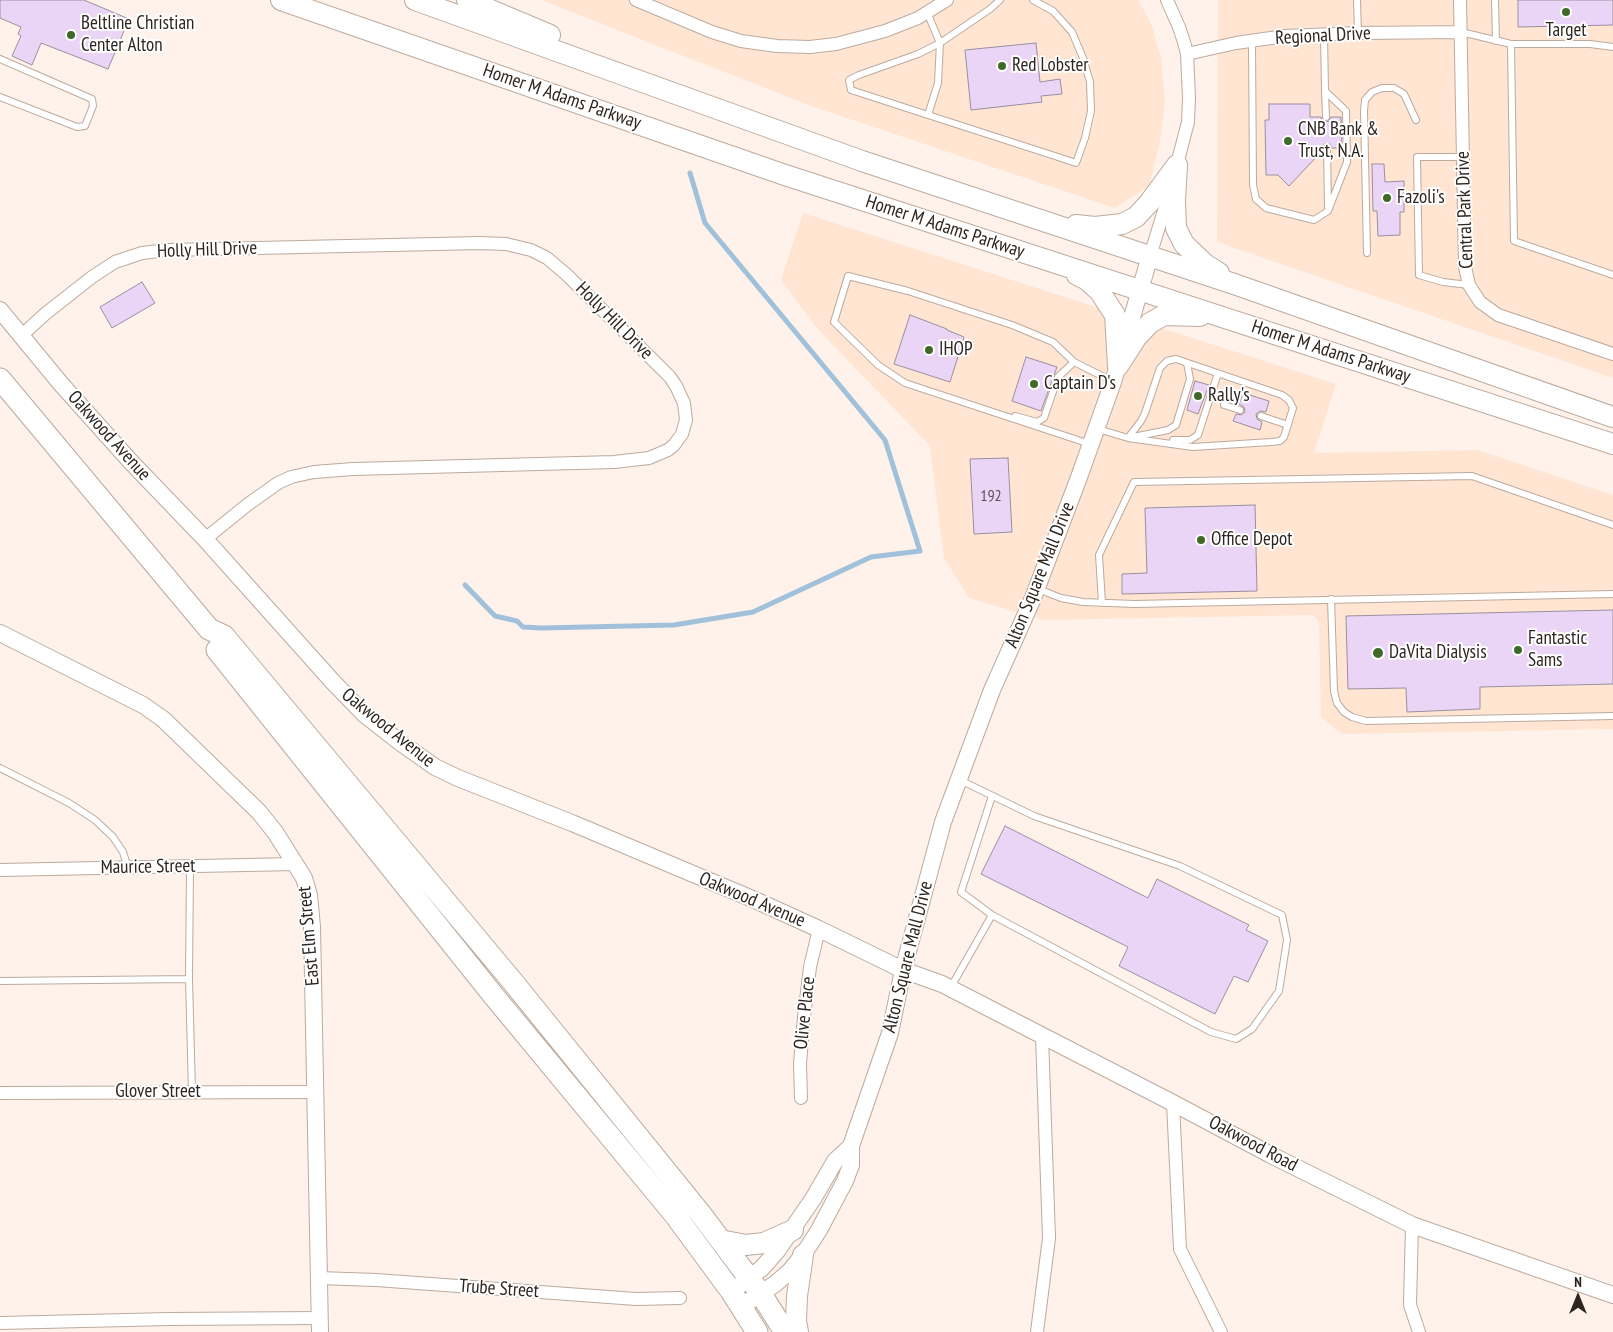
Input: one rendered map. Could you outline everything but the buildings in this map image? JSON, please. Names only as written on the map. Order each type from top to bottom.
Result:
[{"type":"highway","points":[[0,379],[209,629],[224,636],[237,651],[513,982],[700,1213],[755,1286],[785,1332]]},
{"type":"highway","points":[[209,629],[212,643],[493,995],[675,1215],[737,1298],[757,1332]]},
{"type":"main road","name":"Homer M Adams Parkway","points":[[281,0],[782,174],[1613,444]]},
{"type":"main road","name":"Homer M Adams Parkway","points":[[415,0],[862,161],[1237,285],[1613,417]]},
{"type":"main road","points":[[467,0],[608,60],[862,161]]},
{"type":"main road","points":[[1052,224],[1095,227],[1122,224],[1136,217],[1149,203],[1177,165]]},
{"type":"main road","points":[[1177,165],[1176,228],[1184,244],[1205,264],[1237,285]]},
{"type":"main road","points":[[1044,258],[1086,280],[1100,292],[1115,315],[1115,374]]},
{"type":"main road","points":[[1115,374],[1136,338],[1150,324],[1164,315],[1186,315],[1233,320]]},
{"type":"main road","points":[[720,1240],[746,1245],[764,1243],[793,1230]]},
{"type":"main road","points":[[798,1332],[796,1321],[797,1296],[803,1255]]},
{"type":"street","points":[[636,0],[712,32],[741,41],[776,46],[810,47],[836,44],[885,30],[918,18],[947,0]]},
{"type":"street","name":"Alton Square Mall Drive","points":[[737,1298],[755,1286],[790,1271],[819,1230],[845,1181],[851,1165],[850,1146],[890,1033],[903,970],[943,822],[992,690],[1037,588],[1091,445],[1115,374],[1188,122],[1187,54],[1180,27],[1167,0]]},
{"type":"street","name":"Central Park Drive","points":[[1460,0],[1465,267],[1469,285],[1480,302],[1498,315],[1613,354]]},
{"type":"street","name":"Regional Drive","points":[[1187,54],[1285,36],[1461,32]]},
{"type":"street","name":"Holly Hill Drive","points":[[21,336],[45,314],[92,277],[115,262],[142,253],[187,250],[506,244],[531,250],[547,258],[567,275],[670,377],[684,403],[686,420],[682,434],[668,450],[649,458],[614,462],[353,469],[314,472],[291,477],[278,484],[247,504],[205,539]]},
{"type":"street","name":"Oakwood Avenue","points":[[0,310],[68,391],[346,695],[372,720],[401,743],[435,767],[458,778],[572,823],[755,900],[903,970]]},
{"type":"street","name":"East Elm Street","points":[[0,633],[143,705],[163,719],[259,812],[304,878],[309,895],[312,927],[320,1325]]},
{"type":"street","name":"Maurice Street","points":[[0,870],[296,864]]},
{"type":"street","name":"Olive Place","points":[[801,1098],[800,1063],[804,1017],[810,967],[819,929]]},
{"type":"street","name":"Oakwood Road","points":[[903,970],[951,988],[1270,1155],[1412,1225],[1613,1295]]},
{"type":"street","points":[[1037,1332],[1049,1238],[1042,1036]]},
{"type":"street","name":"Glover Street","points":[[0,1093],[316,1092]]},
{"type":"street","points":[[1173,1103],[1180,1249],[1221,1332]]},
{"type":"street","name":"Alton Square Mall Drive","points":[[755,1286],[762,1268],[793,1230],[835,1161],[850,1146]]},
{"type":"street","points":[[1412,1225],[1410,1305],[1419,1332]]},
{"type":"street","name":"Trube Street","points":[[319,1278],[636,1299],[680,1298]]},
{"type":"street","points":[[0,1324],[169,1319],[320,1325]]},
{"type":"lane","points":[[1000,0],[940,44],[918,54],[859,74],[849,80],[851,90],[1076,163],[1085,138],[1091,111],[1090,82],[1083,58],[1072,32],[1053,11],[1033,0]]},
{"type":"lane","points":[[1357,0],[1358,33]]},
{"type":"lane","points":[[1495,0],[1496,41]]},
{"type":"lane","points":[[928,12],[940,44],[938,83],[928,115]]},
{"type":"lane","points":[[1461,32],[1511,44],[1590,44],[1613,46]]},
{"type":"lane","points":[[1324,34],[1326,117]]},
{"type":"lane","points":[[1252,41],[1253,185],[1256,199],[1266,208],[1314,220],[1328,211],[1347,162],[1346,111],[1325,91]]},
{"type":"lane","points":[[1511,44],[1514,241],[1613,275]]},
{"type":"lane","points":[[0,59],[92,99],[93,106],[85,126],[77,127],[0,97]]},
{"type":"lane","points":[[1367,253],[1365,100],[1372,92],[1382,88],[1394,88],[1404,94],[1416,120]]},
{"type":"lane","points":[[1327,148],[1328,211]]},
{"type":"lane","points":[[1463,156],[1417,157],[1419,275],[1443,282],[1469,285]]},
{"type":"lane","points":[[1091,445],[905,383],[878,365],[834,322],[848,276],[908,291],[1012,325],[1053,342],[1074,362],[1115,374]]},
{"type":"lane","points":[[1096,429],[1128,438],[1193,446],[1271,442],[1280,441],[1284,437],[1293,408],[1289,400],[1282,395],[1176,359],[1167,361],[1160,368],[1145,413],[1128,438]]},
{"type":"lane","points":[[998,414],[1019,416],[1037,422],[1044,418],[1058,378],[1074,362]]},
{"type":"lane","points":[[1128,438],[1168,430],[1176,425],[1190,379],[1187,363]]},
{"type":"lane","points":[[1147,441],[1190,440],[1198,435],[1218,373]]},
{"type":"lane","points":[[1224,405],[1240,410]]},
{"type":"lane","points":[[1261,416],[1288,425]]},
{"type":"lane","points":[[1102,603],[1099,555],[1134,482],[1472,476],[1613,526]]},
{"type":"lane","points":[[1037,588],[1061,598],[1102,603],[1613,594]]},
{"type":"lane","points":[[1331,599],[1334,691],[1337,703],[1344,712],[1352,717],[1366,721],[1613,716]]},
{"type":"lane","points":[[0,768],[69,803],[95,820],[113,837],[123,852],[128,868]]},
{"type":"lane","points":[[958,779],[1034,816],[1180,866],[1282,915],[1286,940],[1279,991],[1252,1029],[1236,1039],[1211,1032],[992,915],[961,892],[992,796]]},
{"type":"lane","points":[[190,866],[189,979],[192,1092]]},
{"type":"lane","points":[[951,988],[992,915]]},
{"type":"lane","points":[[0,981],[189,979]]},
{"type":"shaded area","points":[[541,0],[1138,0],[1151,23],[1161,58],[1165,101],[1160,142],[1149,186],[1115,208],[811,106]]},
{"type":"shaded area","points":[[1218,0],[1613,0],[1613,378],[1217,242]]},
{"type":"shaded area","points":[[803,213],[1336,384],[1314,453],[1478,450],[1613,495],[1613,729],[1342,734],[1321,717],[1319,622],[1313,615],[1044,620],[969,598],[944,558],[930,446],[815,326],[781,280]]},
{"type":"waterway","points":[[465,585],[495,616],[517,621],[523,627],[674,625],[753,612],[871,557],[920,551],[885,440],[705,223],[690,173]]},
{"type":"place","name":"Target","points":[[1566,12]]},
{"type":"place","name":"Beltline Christian Center Alton","points":[[71,35]]},
{"type":"place","name":"Red Lobster","points":[[1002,66]]},
{"type":"place","name":"CNB Bank & Trust, N.A.","points":[[1288,141]]},
{"type":"place","name":"Fazoli's","points":[[1387,198]]},
{"type":"place","name":"IHOP","points":[[929,350]]},
{"type":"place","name":"Captain D's","points":[[1034,384]]},
{"type":"place","name":"Rally's","points":[[1198,396]]},
{"type":"place","name":"Office Depot","points":[[1201,540]]},
{"type":"place","name":"Fantastic Sams","points":[[1518,650]]},
{"type":"place","name":"DaVita Dialysis","points":[[1378,653]]}]
